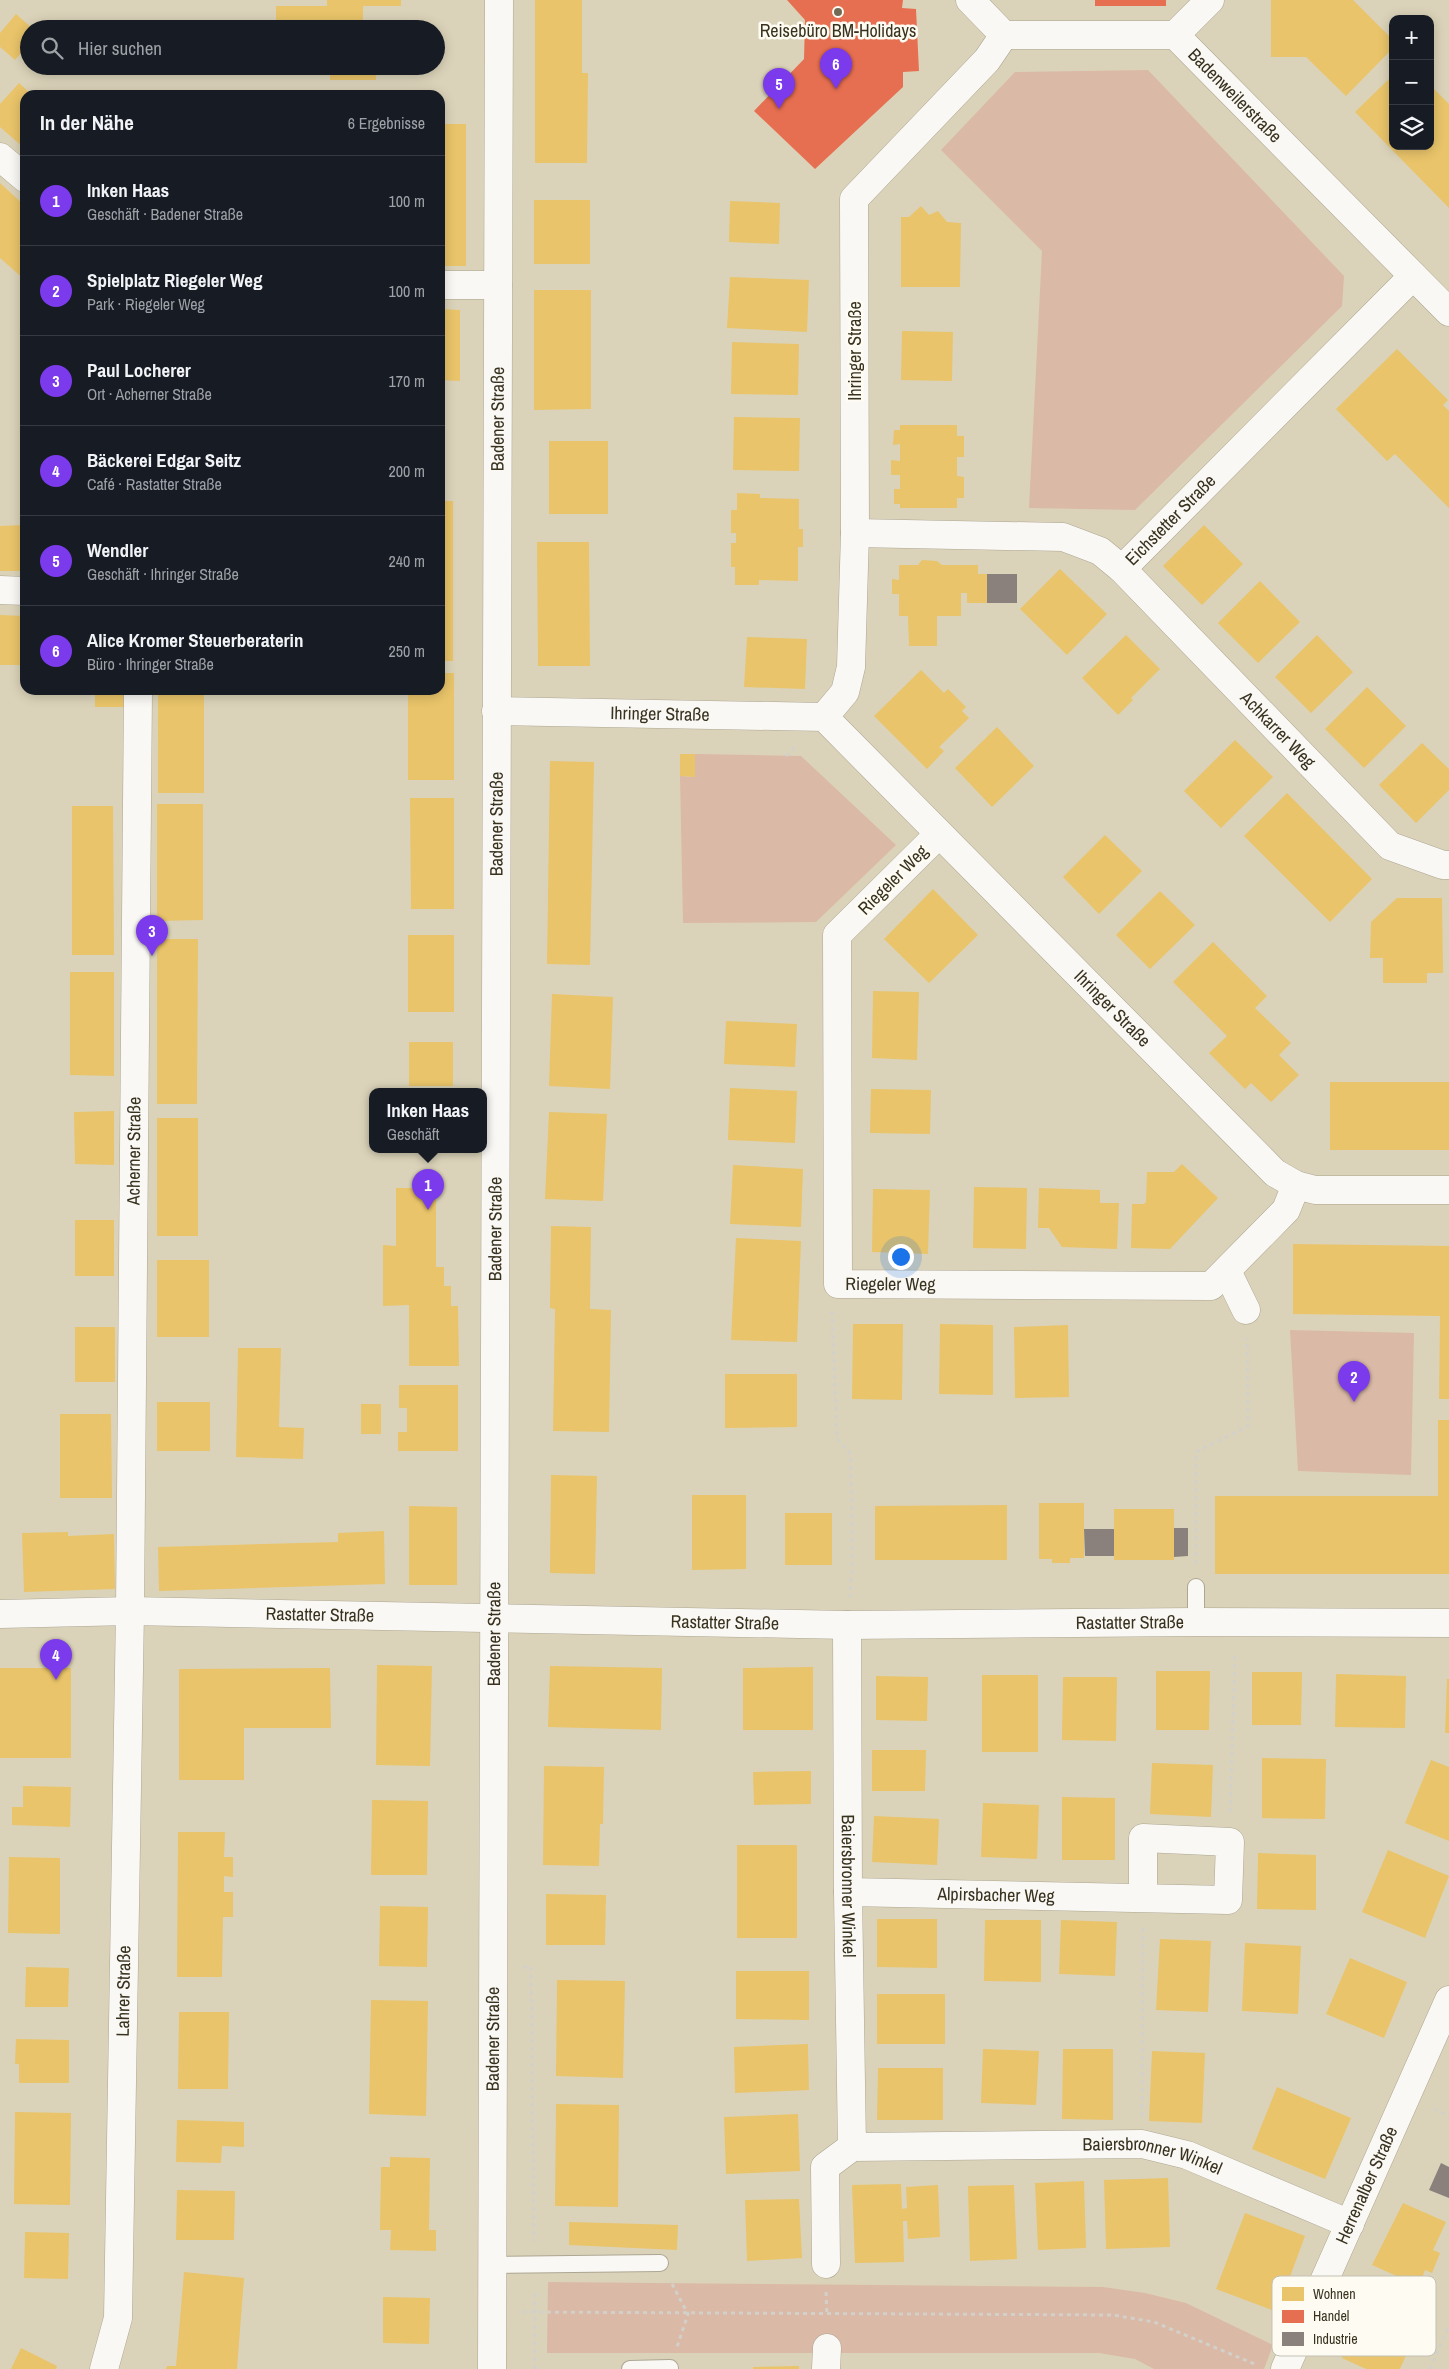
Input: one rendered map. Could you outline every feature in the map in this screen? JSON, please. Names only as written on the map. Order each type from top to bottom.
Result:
[{"type":"street","name":"Badener Straße","points":[[492,2369],[499,0]]},
{"type":"street","points":[[970,0],[1004,34]]},
{"type":"street","points":[[1176,35],[1210,0]]},
{"type":"street","name":"Badenweilerstraße","points":[[1004,34],[1176,35],[1449,312]]},
{"type":"street","name":"Ihringer Straße","points":[[824,717],[845,692],[851,667],[855,533],[854,199],[987,60],[1004,34]]},
{"type":"street","points":[[0,157],[20,174]]},
{"type":"street","name":"Eichstetter Straße","points":[[855,533],[1063,537],[1100,551],[1122,569],[1413,276]]},
{"type":"street","points":[[445,285],[498,285]]},
{"type":"street","name":"Achkarrer Weg","points":[[1122,569],[1390,846],[1443,865],[1449,865]]},
{"type":"street","points":[[0,590],[20,590]]},
{"type":"street","name":"Acherner Straße","points":[[130,1611],[138,695]]},
{"type":"street","name":"Ihringer Straße","points":[[496,711],[824,717],[1275,1172],[1296,1185],[1315,1190],[1449,1190]]},
{"type":"street","name":"Riegeler Weg","points":[[939,834],[838,935],[838,1284],[1211,1286],[1286,1210],[1296,1185]]},
{"type":"street","points":[[1227,1271],[1246,1310]]},
{"type":"street","name":"Rastatter Straße","points":[[0,1614],[130,1611],[847,1625],[1196,1622],[1449,1624]]},
{"type":"street","name":"Lahrer Straße","points":[[104,2369],[118,2318],[130,1611]]},
{"type":"street","name":"Baiersbronner Winkel","points":[[847,1625],[848,1892],[852,2147],[1142,2144],[1187,2154],[1350,2224]]},
{"type":"street","points":[[1143,1898],[1144,1838],[1230,1842]]},
{"type":"street","name":"Alpirsbacher Weg","points":[[848,1892],[1228,1900],[1230,1842]]},
{"type":"street","name":"Herrenalber Straße","points":[[1322,2276],[1350,2224],[1449,2000]]},
{"type":"street","points":[[826,2264],[825,2167],[852,2147]]},
{"type":"street","name":"Herrenalber Straße","points":[[1272,2367],[1278,2356]]},
{"type":"lane","points":[[1196,1588],[1196,1622]]},
{"type":"lane","points":[[492,2265],[660,2263]]},
{"type":"lane","points":[[630,2369],[670,2368]]},
{"type":"path","points":[[838,1284],[832,1316],[836,1438],[851,1455],[852,1569],[847,1625]]},
{"type":"path","points":[[1196,1588],[1196,1452],[1248,1426],[1246,1310]]},
{"type":"path","points":[[1230,1842],[1235,1622]]},
{"type":"path","points":[[1142,2144],[1143,1898]]},
{"type":"path","points":[[493,1966],[531,1968],[535,2264],[534,2369]]},
{"type":"path","points":[[660,2263],[688,2314],[670,2368]]},
{"type":"path","points":[[492,2312],[1113,2315],[1154,2322],[1272,2367]]},
{"type":"path","points":[[1436,2355],[1449,2325]]},
{"type":"path","points":[[1430,2369],[1436,2356]]},
{"type":"shaded area","points":[[1148,70],[1344,276],[1342,306],[1135,510],[1029,508],[1042,251],[941,150],[1015,72]]},
{"type":"shaded area","points":[[695,754],[801,756],[896,845],[816,922],[683,923],[680,776],[695,777]]},
{"type":"shaded area","points":[[1290,1330],[1414,1333],[1411,1475],[1298,1471]]},
{"type":"shaded area","points":[[548,2282],[1103,2287],[1145,2293],[1186,2303],[1272,2345],[1264,2369],[1154,2369],[1135,2359],[1099,2353],[547,2353]]},
{"type":"building: Wohnen","points":[[327,0],[401,0],[401,6],[363,6],[363,20],[276,20],[276,6],[327,6]]},
{"type":"building: Wohnen","points":[[535,0],[582,0],[582,73],[588,73],[587,163],[535,163]]},
{"type":"building: Wohnen","points":[[1271,0],[1353,0],[1389,36],[1389,52],[1346,96],[1306,57],[1271,57]]},
{"type":"building: Wohnen","points":[[16,14],[23,20],[20,20],[20,54],[15,60],[0,47],[0,33]]},
{"type":"building: Wohnen","points":[[330,75],[376,75],[376,80],[330,80]]},
{"type":"building: Wohnen","points":[[1389,79],[1389,147],[1355,112]]},
{"type":"building: Wohnen","points":[[19,83],[27,90],[20,90],[20,144],[0,127],[0,104]]},
{"type":"building: Wohnen","points":[[1434,89],[1449,104],[1449,208],[1392,150],[1434,150]]},
{"type":"building: Wohnen","points":[[445,124],[466,124],[466,266],[445,266]]},
{"type":"building: Wohnen","points":[[0,183],[20,201],[20,276],[0,258]]},
{"type":"building: Wohnen","points":[[534,200],[590,200],[590,264],[534,264]]},
{"type":"building: Wohnen","points":[[730,201],[780,203],[779,244],[729,242]]},
{"type":"building: Wohnen","points":[[921,206],[929,215],[938,211],[947,222],[961,223],[960,287],[901,287],[901,217],[909,217]]},
{"type":"building: Wohnen","points":[[730,277],[809,280],[807,332],[727,328]]},
{"type":"building: Wohnen","points":[[534,290],[591,290],[591,409],[534,410]]},
{"type":"building: Wohnen","points":[[445,309],[460,310],[460,381],[445,380]]},
{"type":"building: Wohnen","points":[[902,331],[953,332],[952,381],[901,380]]},
{"type":"building: Wohnen","points":[[732,342],[799,344],[798,395],[731,394]]},
{"type":"building: Wohnen","points":[[1397,349],[1448,400],[1443,405],[1449,411],[1449,508],[1395,454],[1387,461],[1336,409]]},
{"type":"building: Wohnen","points":[[734,417],[800,418],[799,471],[733,470]]},
{"type":"building: Wohnen","points":[[900,425],[957,425],[957,436],[964,436],[964,457],[957,457],[957,476],[964,477],[964,498],[957,498],[957,508],[900,508],[900,504],[894,504],[894,489],[900,489],[900,475],[891,475],[891,460],[900,461],[900,444],[893,445],[894,430],[900,430]]},
{"type":"building: Wohnen","points":[[549,441],[608,441],[608,514],[549,514]]},
{"type":"building: Wohnen","points":[[737,493],[760,494],[760,498],[799,499],[799,529],[803,529],[803,547],[798,547],[798,581],[759,580],[759,585],[735,585],[735,567],[731,567],[731,543],[736,543],[736,533],[731,533],[731,510],[737,510]]},
{"type":"building: Wohnen","points":[[445,501],[453,501],[453,661],[445,661]]},
{"type":"building: Wohnen","points":[[20,525],[20,571],[0,571],[0,526]]},
{"type":"building: Wohnen","points":[[1204,525],[1243,564],[1202,605],[1163,566]]},
{"type":"building: Wohnen","points":[[537,542],[589,542],[590,666],[538,666]]},
{"type":"building: Wohnen","points":[[922,560],[937,561],[942,565],[978,565],[978,574],[987,574],[987,603],[967,603],[967,593],[961,593],[961,616],[937,616],[937,646],[909,646],[908,616],[899,616],[899,594],[892,594],[892,579],[899,580],[899,565],[918,565]]},
{"type":"building: Wohnen","points":[[1060,569],[1107,614],[1067,655],[1020,609]]},
{"type":"building: Wohnen","points":[[1260,581],[1300,622],[1258,663],[1218,623]]},
{"type":"building: Wohnen","points":[[0,615],[20,616],[20,665],[0,665]]},
{"type":"building: Wohnen","points":[[1126,635],[1160,669],[1131,698],[1133,700],[1118,715],[1082,678]]},
{"type":"building: Wohnen","points":[[1317,635],[1353,672],[1311,713],[1275,677]]},
{"type":"building: Wohnen","points":[[747,637],[807,639],[805,689],[744,687]]},
{"type":"building: Wohnen","points":[[921,670],[944,693],[948,689],[966,707],[962,711],[969,718],[939,747],[944,751],[927,769],[874,716]]},
{"type":"building: Wohnen","points":[[445,673],[454,673],[454,780],[408,780],[408,695],[445,695]]},
{"type":"building: Wohnen","points":[[1367,687],[1406,726],[1364,768],[1325,729]]},
{"type":"building: Wohnen","points":[[95,695],[124,695],[124,707],[95,707]]},
{"type":"building: Wohnen","points":[[158,695],[204,695],[204,793],[158,793]]},
{"type":"building: Wohnen","points":[[997,727],[1034,766],[992,807],[955,768]]},
{"type":"building: Wohnen","points":[[1235,740],[1273,777],[1221,828],[1184,791]]},
{"type":"building: Wohnen","points":[[1422,743],[1449,769],[1449,790],[1416,823],[1379,785]]},
{"type":"building: Wohnen","points":[[680,754],[695,754],[695,777],[680,776]]},
{"type":"building: Wohnen","points":[[550,761],[594,762],[590,965],[547,964]]},
{"type":"building: Wohnen","points":[[1287,793],[1372,879],[1330,922],[1244,836]]},
{"type":"building: Wohnen","points":[[410,798],[454,798],[454,909],[411,909]]},
{"type":"building: Wohnen","points":[[157,804],[203,804],[203,920],[157,921]]},
{"type":"building: Wohnen","points":[[72,806],[113,806],[114,955],[72,955]]},
{"type":"building: Wohnen","points":[[1105,835],[1142,871],[1099,914],[1063,877]]},
{"type":"building: Wohnen","points":[[933,889],[978,935],[929,983],[884,939]]},
{"type":"building: Wohnen","points":[[1160,891],[1195,925],[1150,969],[1116,935]]},
{"type":"building: Wohnen","points":[[1397,898],[1442,898],[1443,973],[1427,973],[1427,983],[1383,983],[1383,958],[1370,958],[1371,922]]},
{"type":"building: Wohnen","points":[[408,935],[454,935],[454,1012],[408,1012]]},
{"type":"building: Wohnen","points":[[157,939],[198,939],[197,1104],[157,1104]]},
{"type":"building: Wohnen","points":[[1213,942],[1267,996],[1255,1008],[1291,1043],[1279,1055],[1299,1075],[1271,1102],[1251,1083],[1245,1089],[1209,1053],[1227,1036],[1173,982]]},
{"type":"building: Wohnen","points":[[70,972],[114,972],[114,1076],[70,1075]]},
{"type":"building: Wohnen","points":[[873,991],[919,992],[917,1060],[872,1058]]},
{"type":"building: Wohnen","points":[[552,994],[613,997],[610,1089],[549,1086]]},
{"type":"building: Wohnen","points":[[726,1021],[797,1024],[795,1067],[724,1064]]},
{"type":"building: Wohnen","points":[[409,1042],[453,1042],[453,1086],[409,1086]]},
{"type":"building: Wohnen","points":[[1330,1082],[1449,1082],[1449,1150],[1330,1150]]},
{"type":"building: Wohnen","points":[[730,1088],[797,1091],[795,1143],[728,1140]]},
{"type":"building: Wohnen","points":[[871,1089],[931,1090],[930,1134],[870,1133]]},
{"type":"building: Wohnen","points":[[114,1111],[114,1165],[75,1164],[74,1112]]},
{"type":"building: Wohnen","points":[[549,1112],[607,1114],[603,1201],[545,1199]]},
{"type":"building: Wohnen","points":[[157,1118],[198,1118],[198,1236],[157,1236]]},
{"type":"building: Wohnen","points":[[1182,1164],[1218,1198],[1170,1249],[1131,1248],[1132,1204],[1144,1204],[1146,1202],[1147,1172],[1174,1172]]},
{"type":"building: Wohnen","points":[[733,1165],[803,1169],[801,1227],[730,1224]]},
{"type":"building: Wohnen","points":[[974,1187],[1027,1188],[1026,1249],[973,1248]]},
{"type":"building: Wohnen","points":[[396,1188],[436,1188],[436,1267],[444,1267],[444,1286],[451,1286],[451,1306],[458,1306],[459,1366],[409,1366],[409,1305],[383,1306],[383,1245],[396,1246]]},
{"type":"building: Wohnen","points":[[1039,1188],[1100,1190],[1100,1203],[1119,1203],[1117,1249],[1062,1247],[1049,1228],[1038,1228]]},
{"type":"building: Wohnen","points":[[873,1189],[930,1190],[928,1254],[872,1252]]},
{"type":"building: Wohnen","points":[[75,1220],[114,1220],[114,1276],[75,1276]]},
{"type":"building: Wohnen","points":[[551,1226],[591,1227],[590,1309],[611,1310],[609,1432],[553,1431],[555,1309],[550,1308]]},
{"type":"building: Wohnen","points":[[736,1238],[801,1241],[797,1342],[731,1340]]},
{"type":"building: Wohnen","points":[[1293,1244],[1449,1246],[1449,1399],[1439,1399],[1440,1316],[1293,1314]]},
{"type":"building: Wohnen","points":[[157,1260],[209,1260],[209,1337],[157,1337]]},
{"type":"building: Wohnen","points":[[853,1324],[903,1324],[902,1400],[852,1399]]},
{"type":"building: Wohnen","points":[[940,1324],[993,1325],[993,1395],[939,1394]]},
{"type":"building: Wohnen","points":[[1068,1325],[1069,1397],[1015,1398],[1014,1327]]},
{"type":"building: Wohnen","points":[[75,1327],[115,1327],[115,1382],[75,1382]]},
{"type":"building: Wohnen","points":[[238,1348],[281,1348],[279,1427],[304,1428],[303,1459],[236,1457]]},
{"type":"building: Wohnen","points":[[725,1374],[797,1374],[797,1427],[725,1428]]},
{"type":"building: Wohnen","points":[[399,1385],[458,1385],[458,1451],[398,1451],[398,1432],[407,1432],[407,1408],[399,1408]]},
{"type":"building: Wohnen","points":[[157,1402],[210,1402],[210,1451],[157,1451]]},
{"type":"building: Wohnen","points":[[361,1404],[381,1404],[381,1434],[361,1434]]},
{"type":"building: Wohnen","points":[[60,1414],[111,1414],[112,1498],[60,1498]]},
{"type":"building: Wohnen","points":[[1438,1420],[1449,1420],[1449,1574],[1215,1574],[1215,1496],[1438,1496]]},
{"type":"building: Wohnen","points":[[551,1475],[597,1476],[595,1574],[550,1573]]},
{"type":"building: Wohnen","points":[[692,1495],[746,1495],[746,1569],[692,1570]]},
{"type":"building: Wohnen","points":[[1039,1503],[1084,1503],[1084,1558],[1070,1558],[1070,1563],[1052,1563],[1052,1559],[1039,1559]]},
{"type":"building: Wohnen","points":[[1007,1505],[1007,1560],[875,1560],[875,1506]]},
{"type":"building: Wohnen","points":[[409,1506],[457,1507],[457,1585],[409,1585]]},
{"type":"building: Wohnen","points":[[1114,1509],[1174,1509],[1174,1560],[1114,1560]]},
{"type":"building: Wohnen","points":[[785,1513],[832,1513],[832,1565],[785,1565]]},
{"type":"building: Wohnen","points":[[384,1531],[385,1584],[159,1591],[158,1547],[338,1542],[338,1533]]},
{"type":"building: Wohnen","points":[[68,1532],[68,1536],[114,1534],[115,1589],[24,1592],[22,1533]]},
{"type":"building: Wohnen","points":[[377,1665],[432,1666],[430,1766],[376,1765]]},
{"type":"building: Wohnen","points":[[550,1666],[662,1668],[661,1730],[548,1727]]},
{"type":"building: Wohnen","points":[[813,1667],[813,1730],[743,1730],[743,1668]]},
{"type":"building: Wohnen","points":[[0,1668],[71,1668],[71,1758],[0,1758]]},
{"type":"building: Wohnen","points":[[330,1668],[331,1728],[244,1728],[244,1780],[179,1780],[179,1669]]},
{"type":"building: Wohnen","points":[[1156,1671],[1210,1671],[1209,1730],[1156,1730]]},
{"type":"building: Wohnen","points":[[1252,1672],[1302,1672],[1301,1725],[1252,1725]]},
{"type":"building: Wohnen","points":[[1336,1674],[1406,1676],[1405,1728],[1335,1727]]},
{"type":"building: Wohnen","points":[[982,1675],[1038,1675],[1038,1752],[982,1752]]},
{"type":"building: Wohnen","points":[[876,1676],[928,1677],[927,1721],[876,1720]]},
{"type":"building: Wohnen","points":[[1063,1677],[1117,1677],[1116,1741],[1062,1740]]},
{"type":"building: Wohnen","points":[[1447,1679],[1449,1679],[1449,1733],[1445,1733]]},
{"type":"building: Wohnen","points":[[872,1750],[926,1750],[925,1791],[872,1791]]},
{"type":"building: Wohnen","points":[[1262,1758],[1326,1759],[1325,1819],[1262,1818]]},
{"type":"building: Wohnen","points":[[1431,1760],[1449,1767],[1449,1841],[1405,1823]]},
{"type":"building: Wohnen","points":[[1152,1763],[1213,1765],[1211,1817],[1150,1814]]},
{"type":"building: Wohnen","points":[[544,1766],[604,1767],[603,1824],[600,1824],[599,1866],[543,1865]]},
{"type":"building: Wohnen","points":[[811,1771],[811,1804],[754,1805],[753,1772]]},
{"type":"building: Wohnen","points":[[23,1786],[71,1787],[70,1827],[12,1825],[12,1807],[23,1807]]},
{"type":"building: Wohnen","points":[[1062,1797],[1115,1798],[1115,1860],[1062,1860]]},
{"type":"building: Wohnen","points":[[372,1800],[428,1801],[427,1875],[371,1875]]},
{"type":"building: Wohnen","points":[[983,1803],[1039,1805],[1037,1859],[981,1857]]},
{"type":"building: Wohnen","points":[[874,1816],[939,1819],[937,1865],[872,1862]]},
{"type":"building: Wohnen","points":[[178,1832],[225,1832],[224,1857],[233,1857],[233,1877],[224,1876],[224,1892],[233,1892],[233,1917],[223,1917],[222,1977],[177,1977]]},
{"type":"building: Wohnen","points":[[737,1845],[797,1845],[797,1938],[737,1938]]},
{"type":"building: Wohnen","points":[[1388,1850],[1449,1876],[1425,1938],[1362,1912]]},
{"type":"building: Wohnen","points":[[1258,1853],[1316,1855],[1316,1910],[1257,1909]]},
{"type":"building: Wohnen","points":[[9,1857],[60,1858],[60,1934],[8,1933]]},
{"type":"building: Wohnen","points":[[546,1894],[606,1895],[605,1945],[546,1945]]},
{"type":"building: Wohnen","points":[[380,1906],[428,1907],[427,1967],[379,1966]]},
{"type":"building: Wohnen","points":[[877,1919],[937,1919],[937,1968],[877,1967]]},
{"type":"building: Wohnen","points":[[985,1920],[1041,1920],[1041,1982],[984,1981]]},
{"type":"building: Wohnen","points":[[1061,1920],[1117,1922],[1115,1976],[1059,1974]]},
{"type":"building: Wohnen","points":[[1160,1939],[1211,1941],[1208,2012],[1156,2010]]},
{"type":"building: Wohnen","points":[[1245,1943],[1301,1946],[1298,2014],[1242,2011]]},
{"type":"building: Wohnen","points":[[1350,1958],[1407,1982],[1384,2038],[1326,2014]]},
{"type":"building: Wohnen","points":[[26,1967],[69,1968],[68,2007],[25,2007]]},
{"type":"building: Wohnen","points":[[736,1971],[809,1971],[809,2020],[736,2019]]},
{"type":"building: Wohnen","points":[[557,1980],[625,1981],[623,2078],[556,2076]]},
{"type":"building: Wohnen","points":[[877,1994],[945,1994],[945,2044],[877,2044]]},
{"type":"building: Wohnen","points":[[371,2000],[428,2001],[426,2116],[369,2114]]},
{"type":"building: Wohnen","points":[[179,2012],[229,2012],[228,2089],[178,2089]]},
{"type":"building: Wohnen","points":[[16,2039],[69,2040],[69,2083],[19,2083],[19,2064],[15,2064]]},
{"type":"building: Wohnen","points":[[808,2044],[809,2090],[735,2093],[734,2047]]},
{"type":"building: Wohnen","points":[[983,2049],[1039,2051],[1036,2105],[981,2103]]},
{"type":"building: Wohnen","points":[[1063,2049],[1113,2049],[1113,2120],[1062,2119]]},
{"type":"building: Wohnen","points":[[1152,2051],[1205,2053],[1202,2123],[1149,2121]]},
{"type":"building: Wohnen","points":[[878,2068],[943,2068],[943,2120],[877,2120]]},
{"type":"building: Wohnen","points":[[1277,2087],[1351,2118],[1325,2179],[1252,2149]]},
{"type":"building: Wohnen","points":[[556,2104],[619,2105],[618,2207],[555,2206]]},
{"type":"building: Wohnen","points":[[15,2112],[71,2113],[70,2205],[14,2204]]},
{"type":"building: Wohnen","points":[[798,2114],[800,2171],[726,2174],[724,2117]]},
{"type":"building: Wohnen","points":[[177,2120],[244,2122],[244,2147],[222,2146],[221,2163],[176,2162]]},
{"type":"building: Wohnen","points":[[390,2157],[430,2158],[429,2230],[436,2230],[436,2251],[390,2250],[391,2230],[380,2230],[381,2167],[390,2167]]},
{"type":"building: Wohnen","points":[[1168,2178],[1170,2247],[1106,2249],[1104,2180]]},
{"type":"building: Wohnen","points":[[1084,2181],[1086,2248],[1038,2250],[1035,2183]]},
{"type":"building: Wohnen","points":[[901,2184],[902,2209],[907,2208],[906,2187],[938,2185],[940,2237],[908,2239],[907,2221],[903,2221],[904,2262],[855,2263],[852,2185]]},
{"type":"building: Wohnen","points":[[1014,2185],[1017,2259],[970,2261],[968,2186]]},
{"type":"building: Wohnen","points":[[177,2190],[235,2191],[234,2240],[176,2240]]},
{"type":"building: Wohnen","points":[[799,2199],[802,2258],[747,2261],[745,2200]]},
{"type":"building: Wohnen","points":[[1403,2203],[1446,2222],[1433,2250],[1440,2253],[1432,2273],[1425,2270],[1423,2276],[1397,2276],[1372,2265]]},
{"type":"building: Wohnen","points":[[1245,2213],[1305,2236],[1290,2276],[1272,2276],[1272,2310],[1216,2289]]},
{"type":"building: Wohnen","points":[[569,2222],[678,2225],[677,2250],[569,2245]]},
{"type":"building: Wohnen","points":[[25,2232],[69,2233],[68,2279],[24,2278]]},
{"type":"building: Wohnen","points":[[184,2272],[244,2278],[237,2369],[166,2369],[167,2366],[176,2366]]},
{"type":"building: Wohnen","points":[[383,2297],[430,2298],[429,2344],[383,2343]]},
{"type":"building: Wohnen","points":[[21,2348],[57,2366],[56,2369],[11,2369]]},
{"type":"building: Wohnen","points":[[1343,2356],[1406,2356],[1400,2369],[1366,2369],[1342,2358]]},
{"type":"building: Wohnen","points":[[799,2366],[799,2369],[753,2369],[753,2367]]},
{"type":"building: Handel","points":[[787,0],[903,0],[902,8],[916,9],[919,71],[903,72],[903,87],[815,169],[754,111],[804,59],[805,20]]},
{"type":"building: Handel","points":[[1095,0],[1166,0],[1166,6],[1095,6]]},
{"type":"building: Industrie","points":[[987,574],[1017,574],[1017,603],[987,603]]},
{"type":"building: Industrie","points":[[1174,1528],[1188,1528],[1188,1556],[1174,1557]]},
{"type":"building: Industrie","points":[[1084,1529],[1114,1529],[1114,1556],[1085,1556]]},
{"type":"building: Industrie","points":[[1441,2163],[1449,2167],[1449,2198],[1429,2190]]},
{"type":"place","name":"Reisebüro BM-Holidays","points":[[838,12]]},
{"type":"place","name":"Alice Kromer Steuerberaterin","points":[[836,89]]},
{"type":"place","name":"Wendler","points":[[779,109]]},
{"type":"place","name":"Paul Locherer","points":[[152,956]]},
{"type":"place","name":"Inken Haas","points":[[428,1210]]},
{"type":"place","name":"Spielplatz Riegeler Weg","points":[[1354,1402]]},
{"type":"place","name":"Bäckerei Edgar Seitz","points":[[56,1680]]}]
